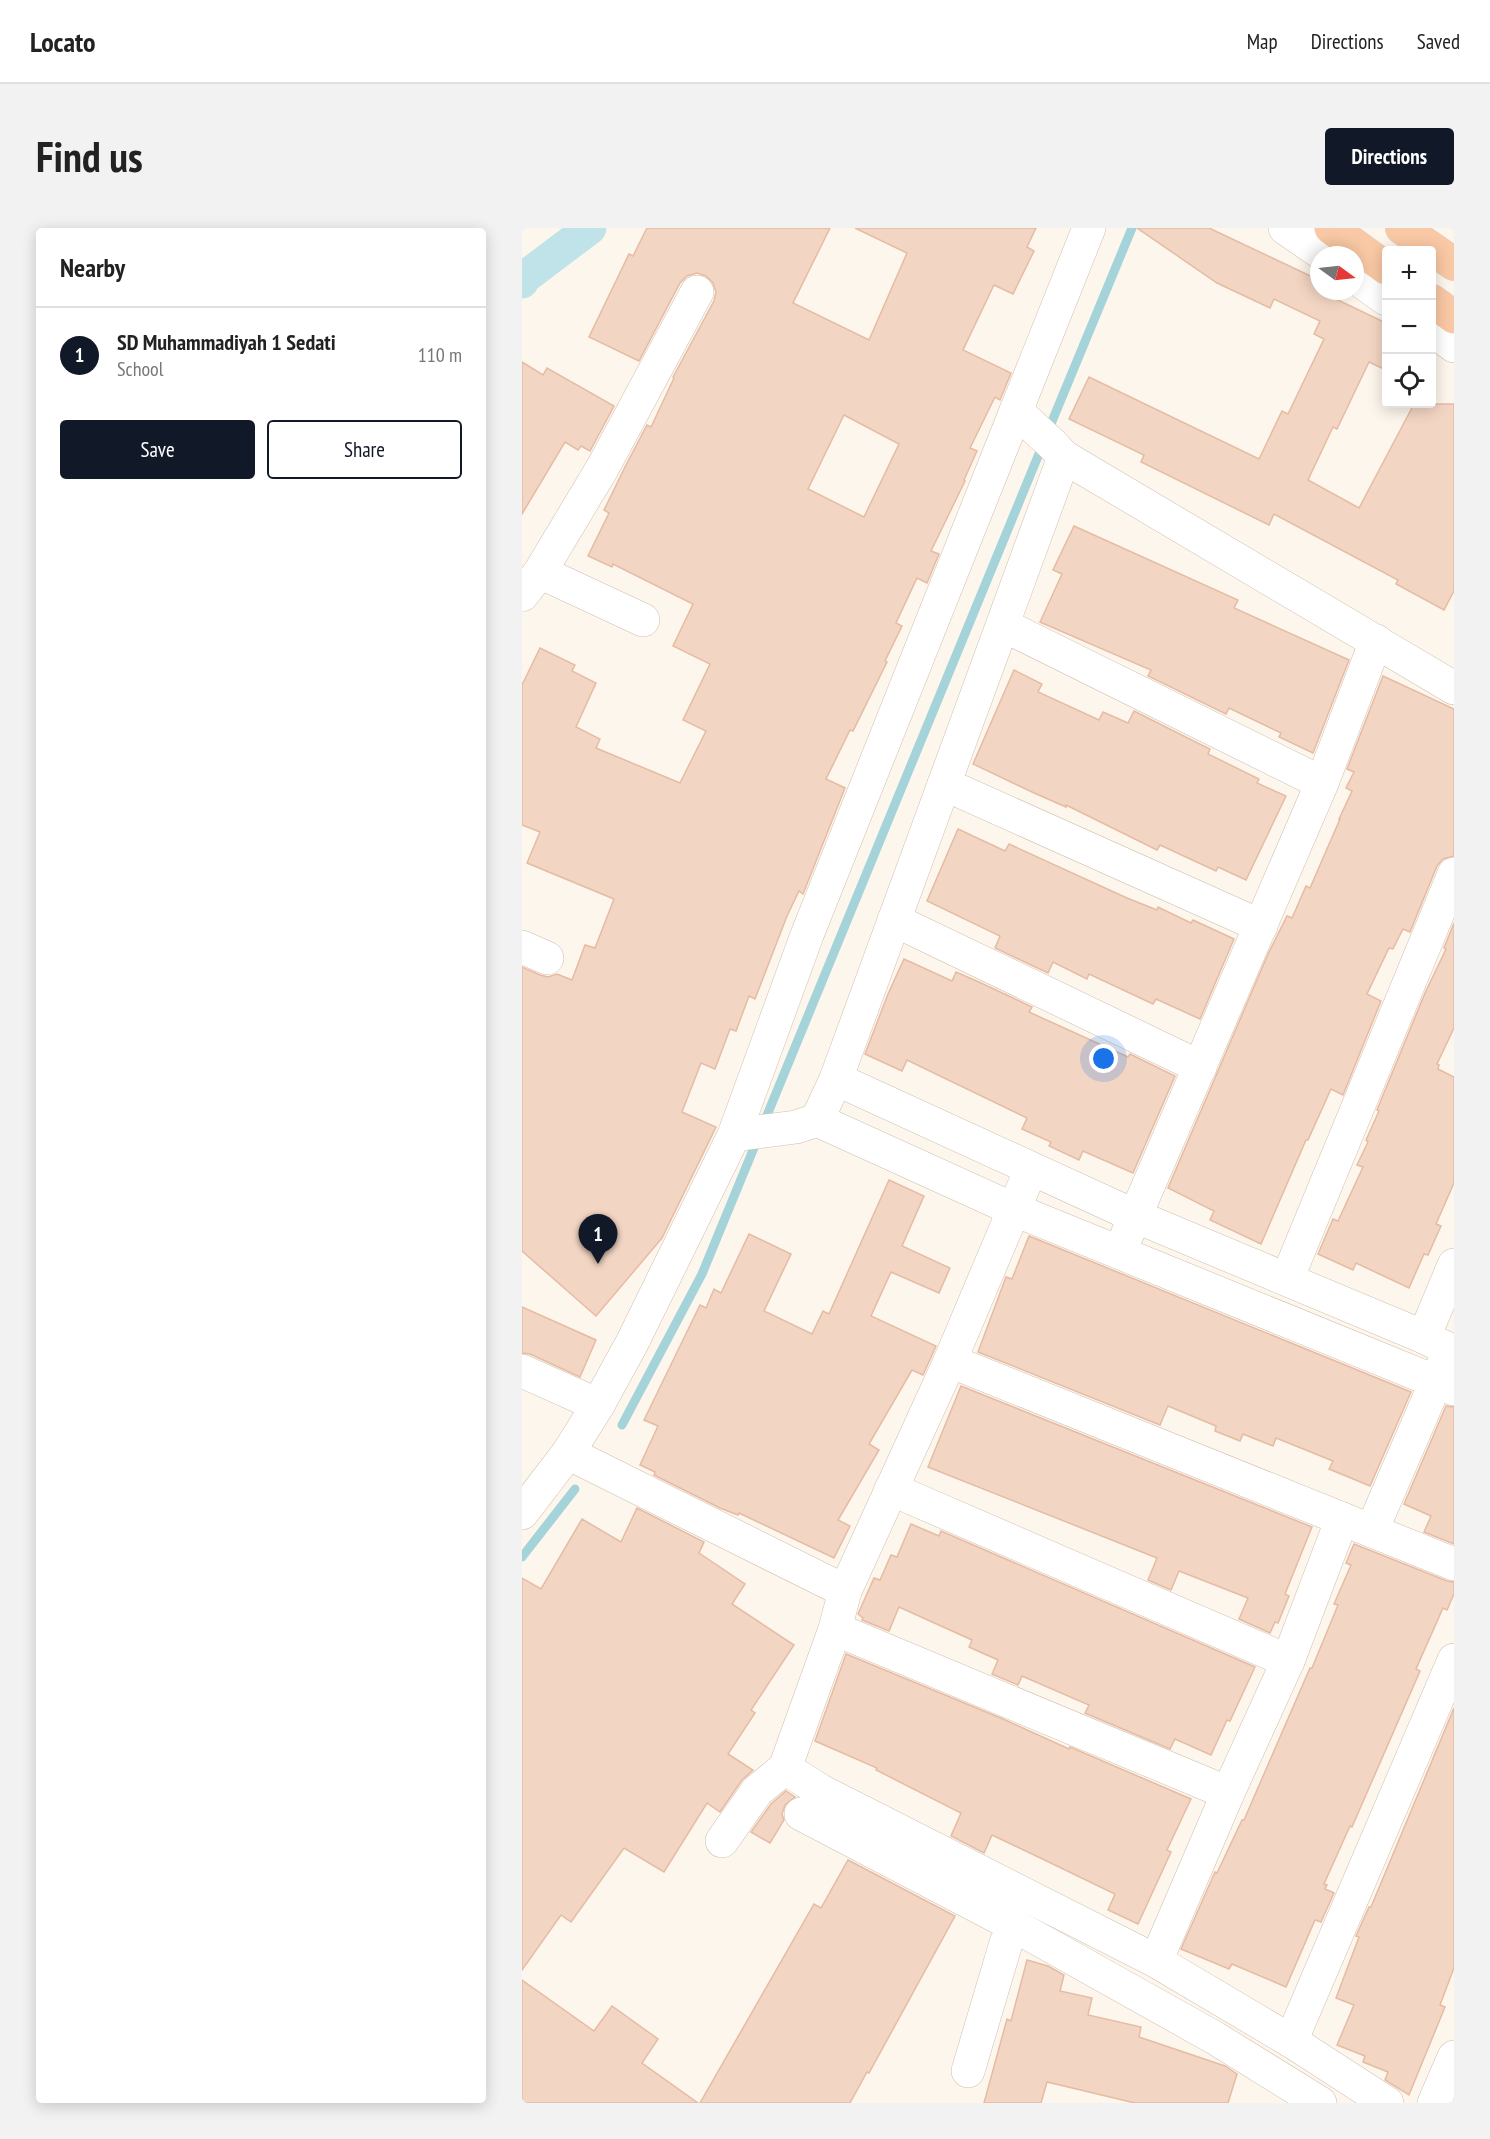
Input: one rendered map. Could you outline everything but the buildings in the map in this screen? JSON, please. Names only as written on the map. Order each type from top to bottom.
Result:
[{"type":"highway","points":[[1331,228],[1382,265]]},
{"type":"highway","points":[[1402,228],[1454,264]]},
{"type":"highway","points":[[1436,304],[1454,317]]},
{"type":"street","points":[[806,1123],[836,1079],[1003,624],[1041,434],[1089,228]]},
{"type":"street","points":[[1285,228],[1311,246]]},
{"type":"street","points":[[1364,283],[1382,296]]},
{"type":"street","points":[[643,620],[531,583],[603,467],[697,292]]},
{"type":"street","points":[[1436,333],[1454,346]]},
{"type":"street","points":[[1041,434],[1454,688]]},
{"type":"street","points":[[522,1513],[568,1454],[598,1405],[744,1134],[807,935],[1041,434]]},
{"type":"street","points":[[1003,624],[1322,783]]},
{"type":"street","points":[[1119,1253],[1322,783],[1376,641]]},
{"type":"street","points":[[944,784],[1261,926]]},
{"type":"street","points":[[1287,1279],[1454,874]]},
{"type":"street","points":[[894,920],[1200,1067]]},
{"type":"street","points":[[836,1079],[1135,1216],[1443,1347]]},
{"type":"street","points":[[744,1134],[806,1123],[1444,1385]]},
{"type":"street","points":[[722,1841],[757,1791],[785,1768],[835,1629],[845,1591],[950,1361],[1031,1169]]},
{"type":"street","points":[[1372,1530],[1444,1385],[1443,1347],[1454,1265]]},
{"type":"street","points":[[950,1361],[1454,1564]]},
{"type":"street","points":[[522,1371],[598,1405]]},
{"type":"street","points":[[568,1454],[845,1591]]},
{"type":"street","points":[[891,1489],[1288,1661]]},
{"type":"street","points":[[1156,1961],[1288,1661],[1342,1519]]},
{"type":"street","points":[[835,1629],[1228,1793]]},
{"type":"street","points":[[1291,2041],[1454,1660]]},
{"type":"street","points":[[785,1768],[821,1791],[1156,1961],[1291,2041],[1387,2103]]},
{"type":"street","points":[[801,1814],[1015,1926],[1215,2038],[1320,2103]]},
{"type":"street","points":[[968,2071],[1006,1942],[1015,1926]]},
{"type":"street","points":[[1434,2103],[1454,2057]]},
{"type":"waterway","points":[[522,282],[525,277],[590,228]]},
{"type":"waterway","points":[[1048,431],[1132,228]]},
{"type":"waterway","points":[[763,1125],[1043,444]]},
{"type":"waterway","points":[[622,1425],[702,1274],[758,1138]]},
{"type":"waterway","points":[[522,1557],[575,1489]]},
{"type":"place","name":"SD Muhammadiyah 1 Sedati","points":[[598,1264]]}]
